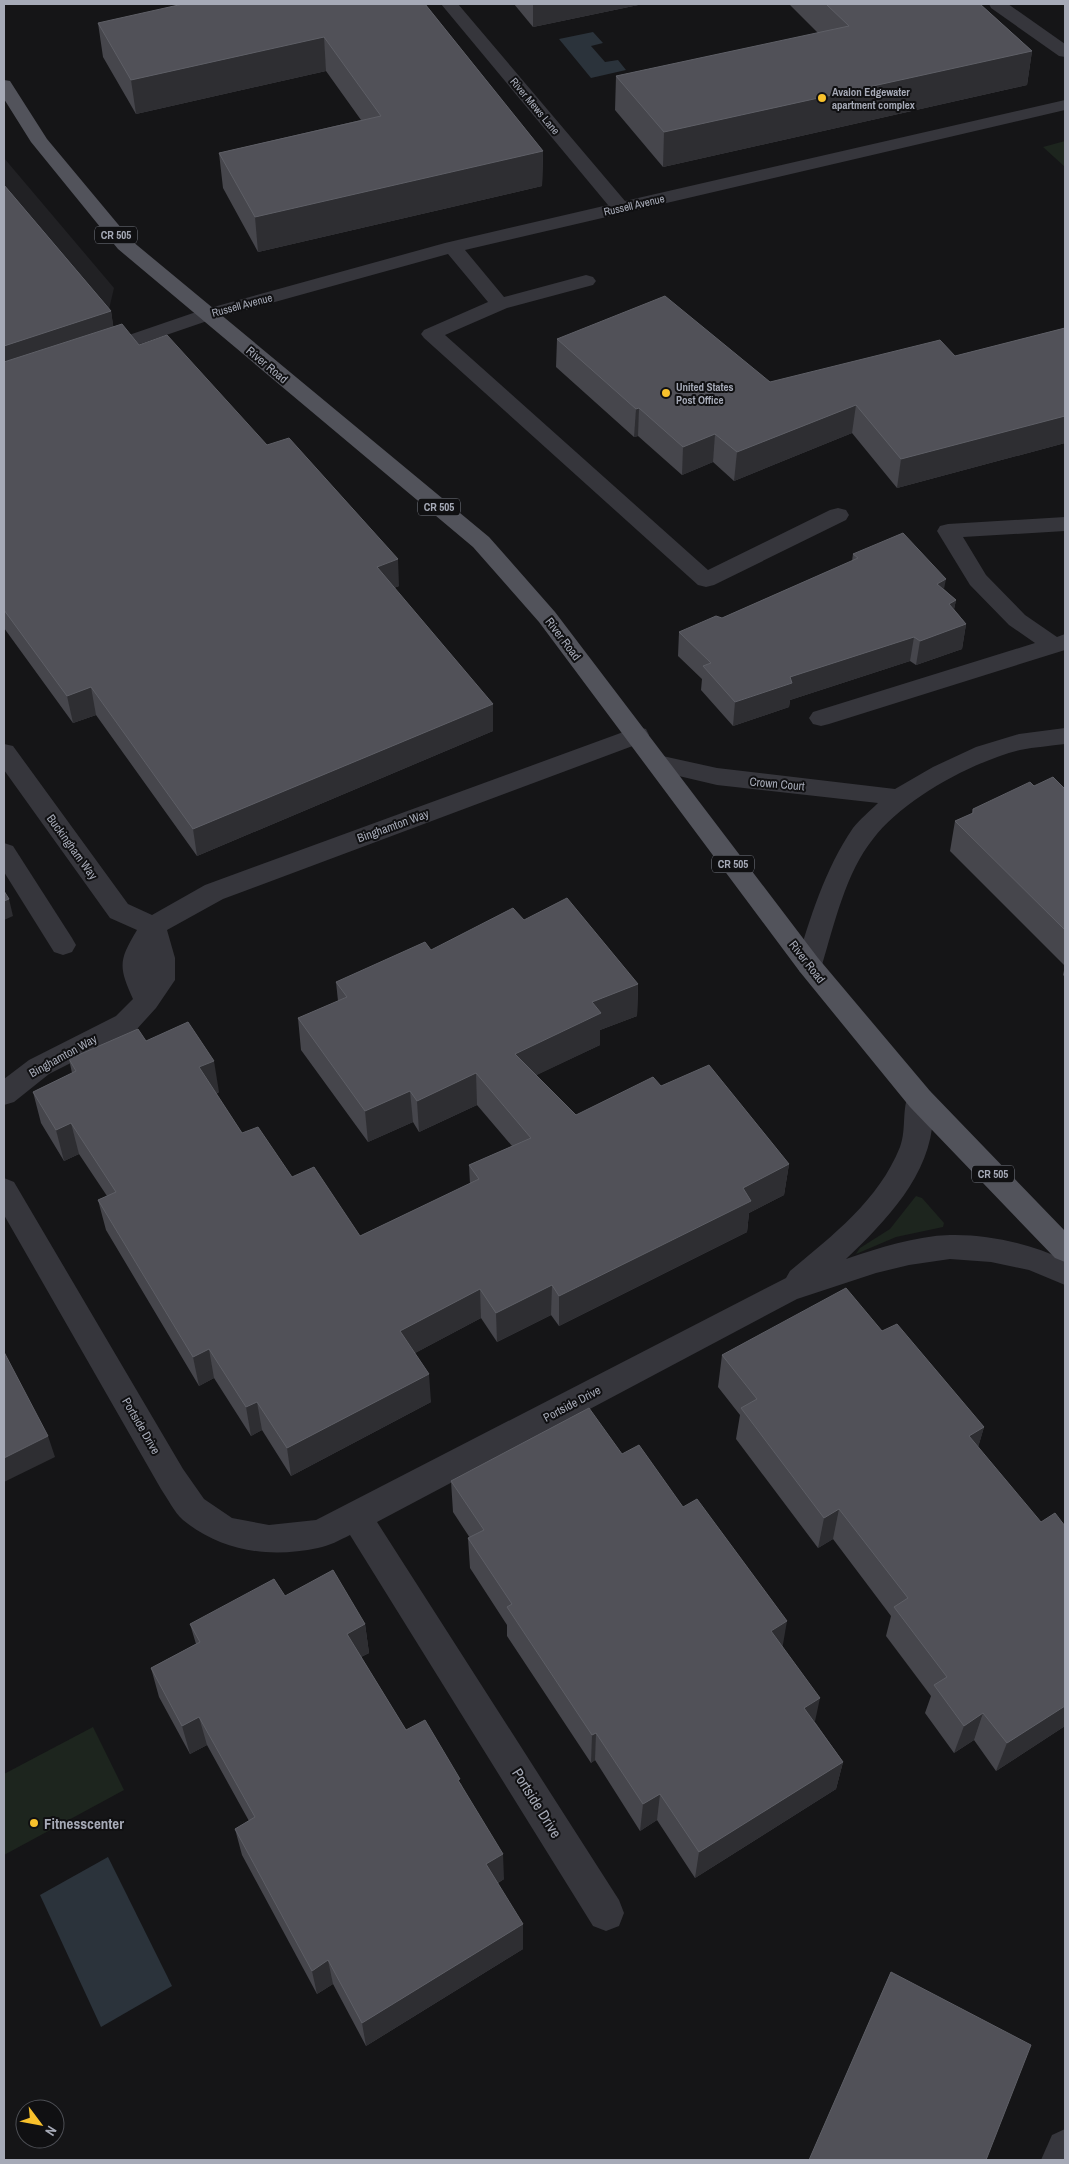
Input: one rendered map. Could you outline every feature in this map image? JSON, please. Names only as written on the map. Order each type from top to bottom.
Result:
[{"type":"main road","name":"River Road","points":[[4,86],[40,142],[124,245],[481,542],[547,617],[809,965],[920,1099],[1065,1250]]},
{"type":"street","name":"River Mews Lane","points":[[449,4],[620,208]]},
{"type":"street","points":[[997,4],[1065,52]]},
{"type":"street","name":"Russell Avenue","points":[[77,359],[206,315],[452,247],[1065,105]]},
{"type":"street","points":[[452,247],[500,304]]},
{"type":"street","points":[[586,281],[500,304],[431,334],[706,580],[838,515]]},
{"type":"street","points":[[1059,644],[1017,620],[978,580],[948,530],[1065,524]]},
{"type":"street","points":[[820,718],[1059,644]]},
{"type":"street","name":"Binghamton Way","points":[[4,1094],[39,1066],[126,1023],[147,1001],[162,980],[162,958],[153,926],[214,892],[637,735]]},
{"type":"street","points":[[809,965],[825,912],[842,870],[863,833],[898,798],[942,773],[985,753],[1019,742],[1065,736]]},
{"type":"street","name":"Buckingham Way","points":[[4,752],[119,911],[153,926]]},
{"type":"street","name":"Crown Court","points":[[658,763],[680,770],[731,780],[856,790],[898,798]]},
{"type":"street","points":[[4,852],[63,945]]},
{"type":"street","name":"Portside Drive","points":[[787,1290],[851,1238],[887,1199],[915,1147],[920,1099]]},
{"type":"street","name":"Portside Drive","points":[[4,1190],[172,1479],[193,1509],[225,1531],[269,1539],[319,1534],[356,1517],[787,1290],[876,1261],[909,1253],[950,1247],[991,1250],[1034,1259],[1065,1273]]},
{"type":"street","name":"Portside Drive","points":[[356,1517],[606,1912]]},
{"type":"street","points":[[1060,2160],[1065,2148]]},
{"type":"shaded area","points":[[593,32],[603,43],[591,46],[605,62],[618,60],[626,70],[591,78],[559,39]]},
{"type":"shaded area","points":[[1065,141],[1065,167],[1043,147]]},
{"type":"shaded area","points":[[4,158],[114,288],[103,335],[4,369]]},
{"type":"shaded area","points":[[916,1196],[922,1198],[944,1223],[943,1227],[896,1237],[856,1254],[860,1248],[890,1229]]},
{"type":"shaded area","name":"Fitnesscenter","points":[[93,1727],[124,1790],[4,1855],[4,1774]]},
{"type":"shaded area","points":[[108,1857],[172,1986],[101,2027],[40,1895]]},
{"type":"building","points":[[183,4],[425,4],[543,151],[255,217],[219,153],[381,116],[324,37],[131,80],[98,23]]},
{"type":"building","points":[[826,4],[980,4],[1032,51],[664,132],[616,76],[849,26]]},
{"type":"building","points":[[4,185],[111,311],[4,346]]},
{"type":"building","points":[[665,296],[770,382],[940,340],[955,356],[1065,328],[1065,416],[901,459],[856,405],[737,452],[715,434],[683,447],[639,408],[636,409],[557,339]]},
{"type":"building","points":[[122,324],[139,345],[167,335],[267,445],[289,438],[398,559],[377,567],[493,704],[193,829],[91,687],[67,696],[4,610],[4,362]]},
{"type":"building","points":[[903,533],[946,579],[937,584],[956,600],[949,604],[966,624],[920,641],[914,637],[790,677],[792,683],[735,702],[703,666],[711,663],[679,632],[716,616],[722,618],[858,558],[853,554]]},
{"type":"building","points":[[1053,777],[1065,789],[1065,930],[955,821],[973,813],[973,809],[1030,782],[1034,786]]},
{"type":"building","points":[[4,891],[9,899],[4,901]]},
{"type":"building","points":[[567,898],[638,984],[592,1002],[601,1013],[515,1054],[576,1115],[653,1077],[661,1086],[709,1065],[789,1164],[743,1188],[751,1201],[559,1296],[552,1285],[496,1313],[480,1289],[400,1331],[429,1374],[287,1448],[257,1402],[246,1407],[209,1349],[193,1357],[98,1200],[116,1192],[71,1123],[56,1130],[33,1092],[76,1071],[69,1059],[138,1029],[146,1041],[188,1022],[214,1061],[199,1067],[242,1133],[258,1127],[292,1177],[314,1167],[360,1236],[479,1179],[469,1165],[531,1138],[476,1073],[417,1101],[410,1091],[365,1111],[298,1018],[347,997],[336,982],[425,942],[431,950],[513,908],[524,920]]},
{"type":"building","points":[[846,1288],[882,1331],[897,1324],[984,1427],[969,1436],[1041,1522],[1055,1513],[1065,1526],[1065,1706],[1007,1743],[983,1713],[964,1726],[934,1685],[947,1677],[894,1607],[908,1598],[839,1509],[824,1518],[741,1408],[757,1399],[722,1355]]},
{"type":"building","points":[[4,1352],[48,1436],[4,1458]]},
{"type":"building","points":[[589,1408],[622,1454],[639,1445],[683,1507],[697,1499],[787,1621],[771,1631],[820,1698],[804,1708],[843,1762],[699,1852],[660,1794],[643,1804],[596,1733],[592,1735],[507,1607],[512,1604],[468,1538],[484,1530],[451,1481]]},
{"type":"building","points":[[333,1570],[365,1624],[347,1634],[406,1730],[425,1720],[460,1779],[458,1780],[503,1854],[486,1864],[523,1924],[362,2023],[328,1960],[312,1971],[235,1829],[255,1817],[199,1717],[182,1726],[151,1668],[200,1642],[190,1624],[274,1579],[285,1596]]},
{"type":"building","points":[[891,1972],[1031,2045],[986,2160],[809,2160]]},
{"type":"place","name":"Avalon Edgewater apartment complex","points":[[822,98]]},
{"type":"place","name":"United States Post Office","points":[[666,393]]},
{"type":"place","name":"Fitnesscenter","points":[[34,1823]]}]
